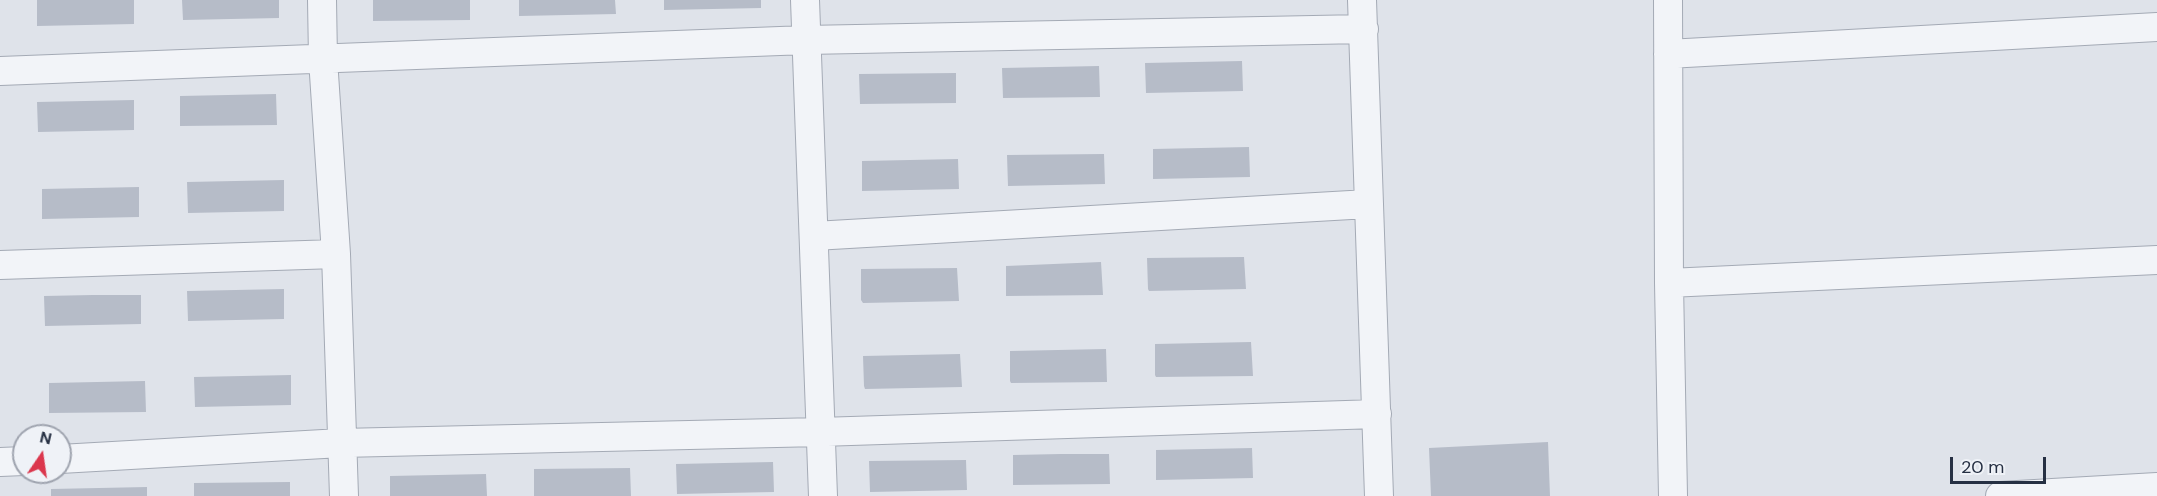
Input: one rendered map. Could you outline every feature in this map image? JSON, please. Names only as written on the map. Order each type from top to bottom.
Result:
[{"type":"street","points":[[322,0],[323,59],[336,254],[344,496]]},
{"type":"street","points":[[805,0],[823,496]]},
{"type":"street","points":[[1362,0],[1378,496]]},
{"type":"street","points":[[1668,0],[1669,284],[1673,496]]},
{"type":"street","points":[[1668,54],[2157,27]]},
{"type":"street","points":[[0,71],[806,40],[1364,29]]},
{"type":"street","points":[[814,236],[1368,204]]},
{"type":"street","points":[[0,265],[336,254]]},
{"type":"street","points":[[1669,284],[2157,260]]},
{"type":"street","points":[[72,458],[341,443],[820,432],[1377,414]]},
{"type":"street","points":[[2000,496],[2157,487]]},
{"type":"building","points":[[37,0],[134,0],[134,24],[37,26]]},
{"type":"building","points":[[182,0],[279,0],[279,18],[183,20]]},
{"type":"building","points":[[373,0],[470,0],[470,20],[373,21]]},
{"type":"building","points":[[519,0],[615,0],[616,14],[519,16]]},
{"type":"building","points":[[664,0],[761,0],[761,8],[664,10]]},
{"type":"building","points":[[1242,61],[1243,91],[1146,93],[1145,63]]},
{"type":"building","points":[[1099,66],[1100,97],[1003,98],[1002,68]]},
{"type":"building","points":[[956,73],[956,103],[860,104],[859,74]]},
{"type":"building","points":[[276,94],[277,125],[180,126],[180,96]]},
{"type":"building","points":[[134,100],[134,130],[38,132],[37,102]]},
{"type":"building","points":[[1249,147],[1250,177],[1153,179],[1153,149]]},
{"type":"building","points":[[1104,154],[1105,184],[1008,186],[1007,155]]},
{"type":"building","points":[[958,159],[959,189],[862,191],[862,161]]},
{"type":"building","points":[[284,180],[284,211],[188,213],[187,182]]},
{"type":"building","points":[[139,187],[139,217],[42,219],[42,189]]},
{"type":"building","points":[[1244,257],[1246,289],[1149,291],[1148,289],[1147,258]]},
{"type":"building","points":[[1101,262],[1103,295],[1006,296],[1006,266]]},
{"type":"building","points":[[957,268],[959,301],[863,303],[861,300],[861,269]]},
{"type":"building","points":[[284,289],[284,319],[188,321],[187,291]]},
{"type":"building","points":[[141,295],[141,324],[45,326],[44,296]]},
{"type":"building","points":[[1251,342],[1253,376],[1156,377],[1155,375],[1155,344]]},
{"type":"building","points":[[1106,349],[1107,382],[1011,383],[1010,381],[1010,351]]},
{"type":"building","points":[[960,354],[962,387],[865,389],[863,356]]},
{"type":"building","points":[[291,375],[291,405],[195,407],[194,377]]},
{"type":"building","points":[[145,381],[146,412],[49,413],[49,383]]},
{"type":"building","points":[[1548,442],[1550,496],[1431,496],[1429,448]]},
{"type":"building","points":[[1252,448],[1253,478],[1156,480],[1156,450]]},
{"type":"building","points":[[1109,454],[1110,484],[1013,485],[1013,455]]},
{"type":"building","points":[[966,460],[967,490],[870,492],[869,461]]},
{"type":"building","points":[[773,462],[774,492],[677,494],[676,464]]},
{"type":"building","points":[[630,468],[631,496],[534,496],[534,469]]},
{"type":"building","points":[[486,474],[487,496],[390,496],[390,476]]},
{"type":"building","points":[[290,482],[290,496],[194,496],[194,483]]},
{"type":"building","points":[[147,487],[147,496],[51,496],[51,489]]}]
